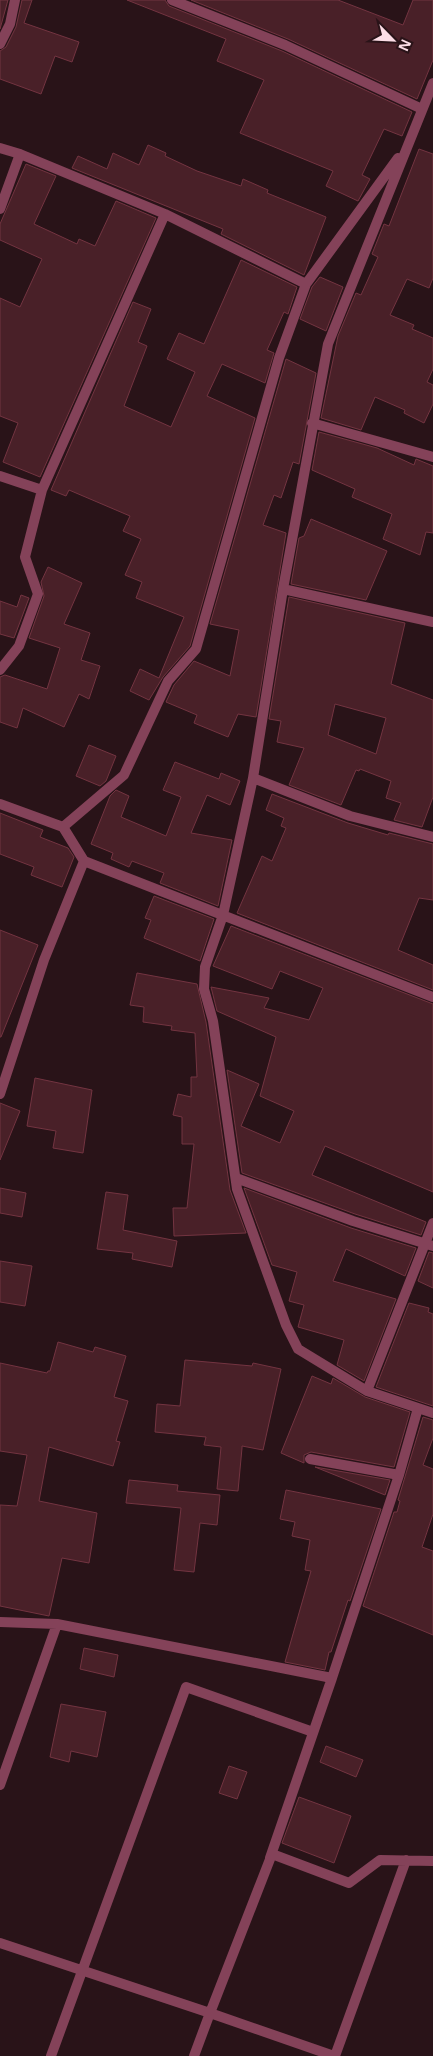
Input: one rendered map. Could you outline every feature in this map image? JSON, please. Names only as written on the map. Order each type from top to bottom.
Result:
[{"type":"street","points":[[0,44],[10,24],[15,0]]},
{"type":"street","points":[[172,0],[285,45],[422,109]]},
{"type":"street","points":[[433,83],[328,344],[283,589],[253,778],[223,915],[205,967],[204,989],[213,1021],[237,1189],[286,1324],[298,1349],[367,1391],[433,1413]]},
{"type":"street","points":[[0,148],[20,154],[165,214],[306,284]]},
{"type":"street","points":[[63,827],[124,775],[168,681],[196,649],[279,358],[306,284],[406,148]]},
{"type":"street","points":[[0,209],[20,154]]},
{"type":"street","points":[[0,670],[19,646],[38,594],[25,558],[42,490],[165,214]]},
{"type":"street","points":[[312,423],[433,457]]},
{"type":"street","points":[[0,476],[42,490]]},
{"type":"street","points":[[283,589],[433,622]]},
{"type":"street","points":[[253,778],[350,816],[433,837]]},
{"type":"street","points":[[0,804],[63,827],[84,861],[433,998]]},
{"type":"street","points":[[0,1094],[44,960],[84,861]]},
{"type":"street","points":[[236,1178],[353,1221],[429,1245]]},
{"type":"street","points":[[367,1391],[429,1245],[433,1223]]},
{"type":"street","points":[[194,2056],[270,1858],[399,1475],[418,1408]]},
{"type":"street","points":[[310,1458],[399,1475]]},
{"type":"street","points":[[0,1622],[57,1624],[332,1678]]},
{"type":"street","points":[[0,1785],[57,1624]]},
{"type":"street","points":[[204,1653],[332,1678]]},
{"type":"street","points":[[51,2056],[186,1687],[313,1732]]},
{"type":"street","points":[[270,1858],[272,1854],[349,1883],[380,1860],[433,1861]]},
{"type":"street","points":[[0,1943],[334,2056],[406,1860]]},
{"type":"building","points":[[0,0],[8,0],[0,29]]},
{"type":"building","points":[[22,0],[32,0],[24,23],[79,42],[72,62],[55,56],[41,94],[0,79],[0,51],[6,47],[16,27]]},
{"type":"building","points":[[127,0],[165,0],[169,6],[282,51],[412,112],[402,136],[384,129],[362,175],[370,179],[358,201],[326,186],[333,171],[240,133],[264,80],[217,61],[226,39]]},
{"type":"building","points":[[191,0],[338,0],[403,25],[413,0],[433,0],[433,60],[417,99],[288,39]]},
{"type":"building","points":[[148,145],[166,153],[165,156],[197,171],[241,186],[243,179],[268,190],[267,193],[326,217],[304,275],[221,234],[223,229],[72,168],[78,156],[107,169],[113,153],[139,165]]},
{"type":"building","points":[[419,149],[433,154],[433,278],[429,288],[407,279],[390,315],[414,325],[412,329],[433,338],[433,369],[427,382],[433,385],[433,404],[424,423],[404,413],[405,410],[375,397],[361,430],[321,418],[338,336],[356,293],[361,295],[378,257],[372,254],[384,224],[389,226]]},
{"type":"building","points":[[26,164],[56,176],[34,224],[77,244],[79,239],[95,246],[116,201],[156,218],[40,477],[3,462],[18,423],[0,416],[0,298],[20,307],[42,259],[0,240],[0,224]]},
{"type":"building","points":[[241,260],[297,287],[288,314],[284,312],[267,350],[274,353],[265,383],[222,364],[207,396],[255,418],[190,646],[163,677],[149,700],[130,691],[140,669],[159,678],[184,617],[136,598],[142,582],[125,575],[141,539],[123,531],[130,516],[69,490],[66,496],[51,490],[133,302],[151,309],[138,342],[147,346],[124,406],[171,427],[195,372],[167,359],[179,333],[204,344]]},
{"type":"building","points":[[320,277],[343,287],[326,331],[300,319],[312,287]]},
{"type":"building","points":[[286,359],[316,373],[299,464],[293,462],[281,498],[274,495],[263,525],[286,533],[256,717],[238,714],[228,737],[194,723],[197,715],[166,702],[174,685],[194,661],[230,676],[239,630],[210,624]]},
{"type":"building","points":[[319,432],[377,448],[414,465],[416,459],[433,466],[433,533],[426,532],[420,555],[383,539],[392,514],[352,497],[355,489],[312,470]]},
{"type":"building","points":[[311,519],[387,551],[366,600],[291,584],[299,538],[304,536]]},
{"type":"building","points":[[48,567],[82,583],[64,624],[90,633],[81,660],[100,666],[89,699],[79,694],[64,727],[23,708],[17,728],[0,722],[0,677],[5,675],[47,689],[60,648],[29,638],[44,596],[41,582]]},
{"type":"building","points":[[21,595],[29,598],[14,638],[0,634],[0,601],[17,607]]},
{"type":"building","points":[[289,597],[405,623],[391,684],[433,700],[433,797],[422,827],[394,820],[401,803],[386,798],[391,781],[360,769],[359,771],[356,770],[341,805],[289,785],[304,748],[277,742],[281,721],[269,719]],"holes":[[[335,704],[386,718],[376,754],[328,735]]]},
{"type":"building","points":[[89,745],[116,756],[106,781],[100,786],[76,776]]},
{"type":"building","points":[[175,762],[219,779],[221,773],[240,781],[230,805],[207,795],[191,833],[232,840],[218,906],[160,883],[164,873],[132,861],[129,867],[111,859],[113,853],[91,844],[110,796],[116,790],[129,796],[121,817],[166,836],[181,797],[163,790]]},
{"type":"building","points":[[272,794],[348,823],[388,835],[389,833],[433,844],[433,900],[419,898],[398,950],[433,965],[433,990],[237,913],[262,856],[272,861],[286,828],[281,826],[284,818],[266,810]]},
{"type":"building","points":[[0,813],[43,830],[40,837],[68,848],[74,857],[62,887],[31,875],[34,867],[0,854]]},
{"type":"building","points":[[154,896],[214,919],[200,961],[144,938],[151,920],[145,918]]},
{"type":"building","points":[[231,926],[433,1004],[433,1192],[325,1146],[312,1175],[426,1222],[421,1235],[355,1214],[242,1173],[227,1070],[259,1084],[241,1126],[280,1143],[294,1111],[260,1096],[276,1037],[217,1011],[211,987],[269,998],[264,1008],[309,1020],[323,988],[280,971],[272,989],[213,966]]},
{"type":"building","points":[[0,930],[38,945],[1,1037],[0,1037]]},
{"type":"building","points":[[137,973],[197,984],[206,1022],[230,1190],[246,1233],[174,1236],[173,1208],[187,1208],[194,1144],[182,1144],[182,1117],[173,1115],[178,1094],[191,1097],[191,1077],[197,1077],[195,1033],[171,1030],[172,1026],[143,1022],[144,1007],[130,1005]]},
{"type":"building","points":[[35,1078],[92,1090],[83,1153],[53,1148],[56,1131],[27,1126]]},
{"type":"building","points":[[0,1103],[20,1111],[0,1160]]},
{"type":"building","points":[[0,1188],[26,1193],[22,1217],[0,1213]]},
{"type":"building","points":[[244,1188],[351,1228],[416,1248],[405,1276],[346,1249],[333,1281],[396,1299],[364,1381],[337,1365],[344,1340],[298,1327],[304,1305],[289,1301],[297,1272],[272,1265]]},
{"type":"building","points":[[106,1192],[128,1195],[123,1230],[177,1241],[172,1267],[132,1259],[133,1253],[97,1249]]},
{"type":"building","points":[[429,1252],[433,1253],[433,1288],[418,1281]]},
{"type":"building","points":[[0,1261],[32,1266],[25,1306],[0,1302]]},
{"type":"building","points":[[409,1303],[429,1308],[428,1312],[433,1314],[433,1406],[376,1387]]},
{"type":"building","points":[[58,1342],[93,1352],[95,1347],[126,1356],[114,1397],[128,1401],[116,1441],[120,1442],[113,1466],[49,1447],[39,1501],[97,1513],[89,1563],[62,1558],[49,1616],[0,1606],[0,1505],[17,1506],[27,1455],[0,1451],[0,1363],[47,1373],[50,1371]]},
{"type":"building","points":[[185,1360],[252,1366],[253,1363],[281,1369],[263,1450],[242,1446],[238,1491],[217,1489],[221,1447],[204,1445],[206,1437],[155,1432],[157,1404],[180,1406]]},
{"type":"building","points":[[312,1376],[331,1384],[333,1378],[365,1397],[410,1412],[394,1467],[311,1452],[304,1455],[304,1463],[281,1453]]},
{"type":"building","points":[[423,1417],[433,1420],[433,1438],[423,1465],[433,1469],[433,1514],[422,1547],[433,1551],[433,1635],[363,1606],[394,1512],[397,1512],[400,1501],[398,1500]]},
{"type":"building","points":[[315,1467],[390,1480],[385,1495]]},
{"type":"building","points":[[129,1480],[178,1485],[177,1491],[220,1495],[217,1525],[200,1523],[194,1572],[174,1570],[181,1508],[126,1503]]},
{"type":"building","points":[[286,1490],[381,1509],[350,1601],[348,1600],[331,1652],[329,1652],[325,1670],[285,1662],[311,1571],[305,1570],[310,1540],[292,1536],[295,1522],[280,1519]]},
{"type":"building","points":[[84,1648],[118,1655],[114,1677],[80,1669]]},
{"type":"building","points":[[61,1704],[106,1712],[97,1757],[71,1751],[69,1762],[50,1757]]},
{"type":"building","points":[[326,1746],[363,1760],[356,1777],[320,1762]]},
{"type":"building","points":[[229,1766],[247,1772],[237,1799],[219,1793]]},
{"type":"building","points":[[299,1797],[351,1816],[334,1863],[282,1843]]}]
